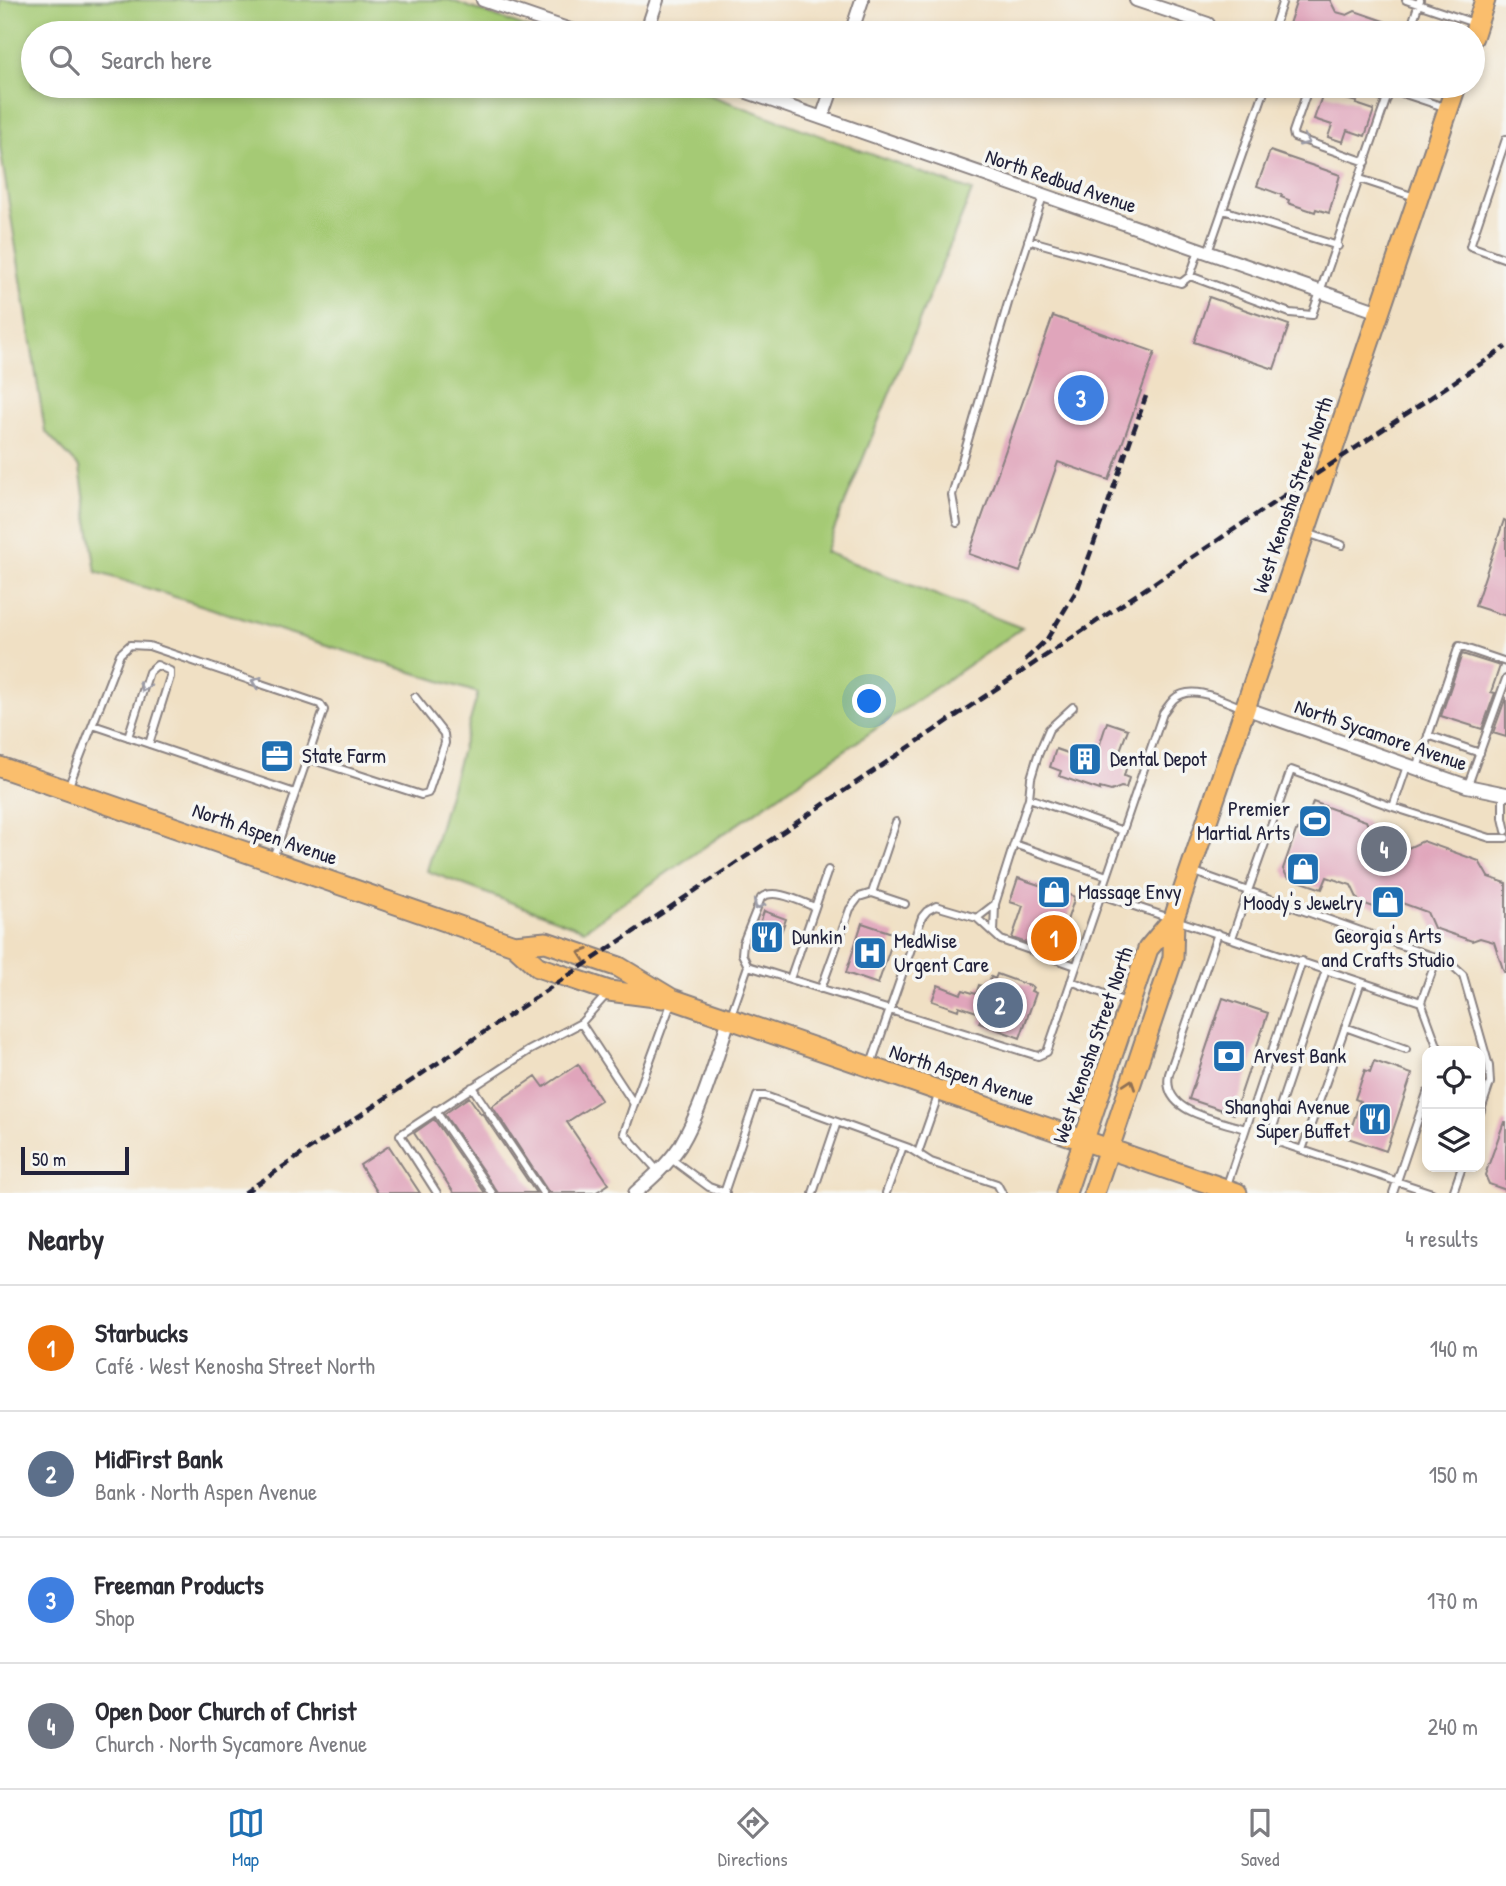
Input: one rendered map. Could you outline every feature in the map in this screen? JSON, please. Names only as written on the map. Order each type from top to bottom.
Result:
[{"type":"main road","points":[[1478,21],[1485,0]]},
{"type":"main road","name":"West Kenosha Street North","points":[[1094,1193],[1173,958],[1174,918],[1452,98]]},
{"type":"main road","name":"North Aspen Avenue","points":[[0,767],[514,945],[538,967],[609,991],[672,999]]},
{"type":"main road","name":"West Kenosha Street North","points":[[1066,1193],[1148,949],[1174,918]]},
{"type":"main road","name":"North Aspen Avenue","points":[[514,945],[546,942],[558,946],[619,967],[672,999],[1231,1191]]},
{"type":"street","points":[[482,0],[544,21]]},
{"type":"street","points":[[650,21],[657,0]]},
{"type":"street","points":[[855,21],[862,0]]},
{"type":"street","points":[[1136,0],[1199,21]]},
{"type":"street","name":"North Redbud Avenue","points":[[764,98],[1379,312]]},
{"type":"street","points":[[822,118],[829,98]]},
{"type":"street","name":"North Sycamore Avenue","points":[[1245,708],[1467,786],[1504,794]]},
{"type":"street","points":[[635,1193],[659,1172],[679,1147],[702,1100],[729,1019]]},
{"type":"lane","points":[[1276,21],[1283,0]]},
{"type":"lane","points":[[1406,0],[1420,2],[1456,21]]},
{"type":"lane","points":[[1413,21],[1420,2]]},
{"type":"lane","points":[[1028,240],[1181,283],[1190,276],[1223,209],[1262,98]]},
{"type":"lane","points":[[1305,98],[1294,136],[1366,162]]},
{"type":"lane","points":[[1190,276],[1290,313],[1312,315],[1387,99],[1384,98]]},
{"type":"lane","points":[[1420,98],[1448,108]]},
{"type":"lane","points":[[1506,139],[1470,246],[1506,259]]},
{"type":"lane","points":[[1360,179],[1418,198]]},
{"type":"lane","points":[[957,523],[952,495],[1043,195]]},
{"type":"lane","points":[[1223,209],[1338,246]]},
{"type":"lane","points":[[1305,532],[1342,545]]},
{"type":"lane","points":[[68,790],[124,649],[134,645],[149,646],[320,704],[324,710],[272,860]]},
{"type":"lane","points":[[1394,807],[1428,735],[1459,646],[1506,662]]},
{"type":"lane","points":[[128,737],[149,672],[157,664],[170,671],[170,677],[149,744]]},
{"type":"lane","points":[[1467,786],[1506,678]]},
{"type":"lane","points":[[747,966],[1038,1056],[1047,1052],[1163,713],[1174,699],[1186,693],[1201,693],[1245,708]]},
{"type":"lane","points":[[307,758],[421,795],[428,793],[445,743],[444,734],[415,697]]},
{"type":"lane","points":[[994,933],[995,904],[1030,798],[1031,778],[1049,729],[1073,707]]},
{"type":"lane","points":[[93,725],[295,793]]},
{"type":"lane","points":[[1428,735],[1480,753]]},
{"type":"lane","points":[[1232,938],[1291,770],[1490,838],[1506,838]]},
{"type":"lane","points":[[1504,794],[1503,818],[1506,831]]},
{"type":"lane","points":[[1030,798],[1123,831]]},
{"type":"lane","points":[[872,893],[897,822]]},
{"type":"lane","points":[[1014,844],[1108,876]]},
{"type":"lane","points":[[790,979],[828,870]]},
{"type":"lane","points":[[1190,870],[1453,966],[1463,975],[1489,1066],[1490,1083],[1481,1109]]},
{"type":"lane","points":[[821,989],[850,909],[859,897],[872,893],[905,904]]},
{"type":"lane","points":[[729,1019],[747,966],[742,954],[743,943],[761,898],[765,894],[775,894],[815,906]]},
{"type":"lane","points":[[1101,895],[1421,1002]]},
{"type":"lane","points":[[977,918],[995,904]]},
{"type":"lane","points":[[870,1067],[922,917],[936,906],[977,918],[1001,940],[1076,966]]},
{"type":"lane","points":[[1218,933],[1166,1087],[1174,1102],[1188,1110],[1245,1129]]},
{"type":"lane","points":[[1437,958],[1421,1002],[1437,1046]]},
{"type":"lane","points":[[1231,1191],[1245,1129],[1302,961]]},
{"type":"lane","points":[[1326,970],[1272,1130],[1278,1142],[1432,1193]]},
{"type":"lane","points":[[1071,981],[1130,1004]]},
{"type":"lane","points":[[1302,1150],[1361,982]]},
{"type":"lane","points":[[437,1193],[400,1135],[528,1051],[581,1023],[609,991]]},
{"type":"lane","points":[[659,1172],[624,1133],[672,999]]},
{"type":"lane","points":[[581,1023],[634,1104]]},
{"type":"lane","points":[[1345,1027],[1406,1049]]},
{"type":"lane","points":[[472,1087],[543,1193]]},
{"type":"lane","points":[[918,1153],[940,1092]]},
{"type":"lane","points":[[670,1158],[709,1187],[725,1193],[757,1096],[765,1096],[903,1146],[931,1162],[997,1184],[1002,1193]]},
{"type":"lane","points":[[1393,1193],[1422,1108]]},
{"type":"lane","points":[[435,1110],[492,1193]]},
{"type":"lane","points":[[813,1193],[837,1122]]},
{"type":"lane","points":[[886,1193],[903,1146]]},
{"type":"lane","points":[[1453,1193],[1460,1172]]},
{"type":"green space","points":[[0,0],[450,0],[508,21],[21,21],[21,98],[718,98],[972,191],[825,552],[1022,628],[584,930],[427,871],[478,693],[96,572],[80,468],[45,431],[0,147]]},
{"type":"building","points":[[1297,0],[1330,0],[1336,12],[1347,15],[1355,11],[1384,21],[1290,21]]},
{"type":"building","points":[[1321,98],[1342,98],[1374,110],[1365,136],[1347,130],[1343,142],[1328,137],[1332,125],[1314,119]]},
{"type":"building","points":[[1270,151],[1340,175],[1329,213],[1316,209],[1315,212],[1288,203],[1289,200],[1281,197],[1282,195],[1257,186]]},
{"type":"building","points":[[1209,297],[1289,325],[1274,369],[1194,342]]},
{"type":"building","points":[[1053,316],[1155,352],[1109,480],[1058,462],[1020,572],[969,554]]},
{"type":"building","points":[[1504,520],[1506,521],[1506,616],[1475,606]]},
{"type":"building","points":[[1462,654],[1500,666],[1491,692],[1495,693],[1482,729],[1441,716]]},
{"type":"building","points":[[1506,697],[1506,737],[1493,733]]},
{"type":"building","name":"Dental Depot","points":[[1107,722],[1128,729],[1116,761],[1127,765],[1124,776],[1129,778],[1126,788],[1100,790],[1059,776],[1061,771],[1050,767],[1056,749],[1076,756],[1079,747],[1097,753]]},
{"type":"building","points":[[1313,802],[1366,821],[1374,838],[1406,849],[1423,841],[1479,861],[1488,877],[1506,883],[1506,972],[1494,942],[1480,938],[1472,941],[1434,928],[1427,912],[1402,903],[1397,915],[1359,902],[1351,885],[1327,877],[1322,889],[1287,877],[1283,869],[1296,831],[1305,827]]},
{"type":"building","points":[[1018,878],[1075,897],[1056,953],[1012,938],[1023,906],[1010,902]]},
{"type":"building","name":"Dunkin'","points":[[764,911],[786,919],[774,951],[753,944]]},
{"type":"building","name":"MedWise Urgent Care","points":[[862,923],[895,934],[878,984],[846,973]]},
{"type":"building","points":[[997,974],[1033,987],[1031,991],[1036,993],[1020,1038],[979,1023],[983,1014],[959,1006],[958,1010],[932,1001],[938,985],[961,994],[963,990],[976,994],[979,985],[987,988],[991,977],[995,979]]},
{"type":"building","name":"Arvest Bank","points":[[1223,998],[1268,1013],[1234,1114],[1189,1099]]},
{"type":"building","name":"Shanghai Avenue Super Buffet","points":[[1374,1061],[1412,1074],[1386,1151],[1348,1138],[1360,1101],[1355,1099],[1365,1070],[1370,1072]]},
{"type":"building","points":[[578,1064],[601,1100],[567,1122],[609,1184],[595,1193],[549,1193],[492,1106],[536,1076],[544,1087]]},
{"type":"building","points":[[469,1097],[536,1193],[498,1193],[444,1114]]},
{"type":"building","points":[[434,1119],[485,1193],[454,1193],[414,1133]]},
{"type":"building","points":[[1504,1122],[1506,1190],[1489,1184],[1485,1175]]},
{"type":"building","points":[[389,1146],[420,1193],[378,1193],[360,1165]]},
{"type":"railway","points":[[244,1193],[1506,347]]},
{"type":"railway","points":[[1025,660],[1047,639],[1078,588],[1146,396]]},
{"type":"place","name":"Freeman Products","points":[[1081,398]]},
{"type":"place","name":"State Farm","points":[[277,756]]},
{"type":"place","name":"Dental Depot","points":[[1085,759]]},
{"type":"place","name":"Premier Martial Arts","points":[[1315,821]]},
{"type":"place","name":"Open Door Church of Christ","points":[[1384,849]]},
{"type":"place","name":"Moody's Jewelry","points":[[1303,869]]},
{"type":"place","name":"Massage Envy","points":[[1054,892]]},
{"type":"place","name":"Georgia's Arts and Crafts Studio","points":[[1388,902]]},
{"type":"place","name":"Dunkin'","points":[[767,937]]},
{"type":"place","name":"Starbucks","points":[[1054,938]]},
{"type":"place","name":"MedWise Urgent Care","points":[[870,953]]},
{"type":"place","name":"MidFirst Bank","points":[[1000,1005]]},
{"type":"place","name":"Arvest Bank","points":[[1229,1056]]},
{"type":"place","name":"Shanghai Avenue Super Buffet","points":[[1375,1119]]}]
